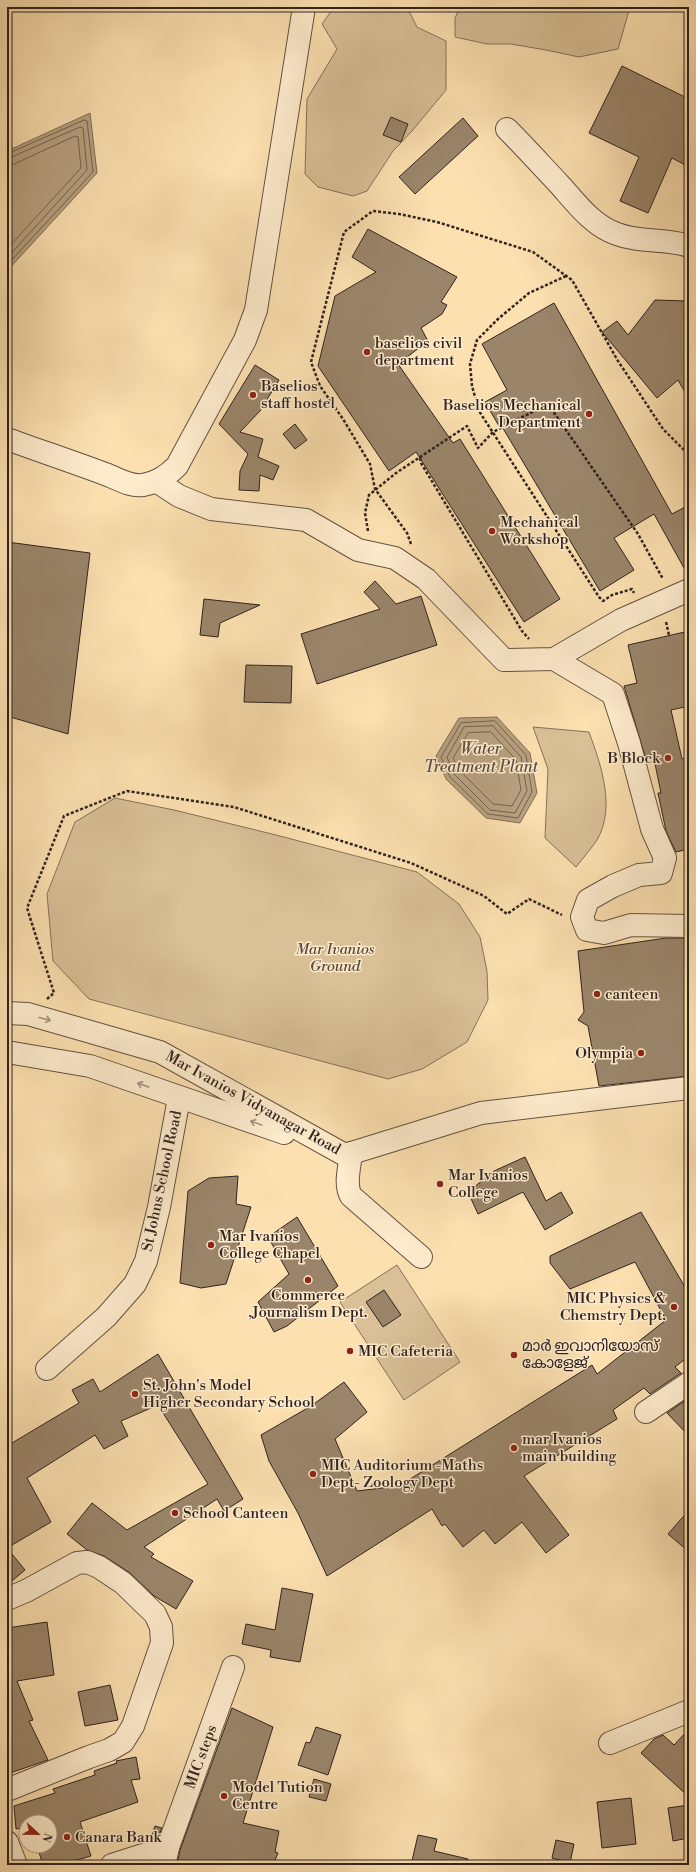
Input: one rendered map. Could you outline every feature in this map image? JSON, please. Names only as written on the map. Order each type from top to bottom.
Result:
[{"type":"street","points":[[7,439],[128,483],[142,485],[156,481],[167,476],[176,466],[245,340],[256,310],[304,7]]},
{"type":"street","points":[[507,129],[588,216],[609,231],[628,238],[651,242],[681,243],[689,246]]},
{"type":"street","points":[[156,481],[178,496],[211,509],[306,520],[358,550],[395,558],[426,579],[504,660],[553,659],[621,620],[681,594]]},
{"type":"street","points":[[553,659],[613,694],[629,743],[652,829],[666,858],[661,873],[639,875],[613,886],[588,900],[582,917],[587,930],[604,934],[631,925],[689,926]]},
{"type":"street","name":"Mar Ivanios Vidyanagar Road","points":[[7,1013],[28,1014],[160,1052],[348,1154],[481,1113],[689,1088]]},
{"type":"street","points":[[17,1053],[90,1066],[180,1098],[348,1154],[347,1184],[351,1196],[421,1257]]},
{"type":"street","name":"St Johns School Road","points":[[47,1368],[106,1317],[135,1284],[146,1261],[159,1207],[180,1098]]},
{"type":"street","points":[[646,1412],[689,1383]]},
{"type":"street","points":[[7,1599],[26,1591],[77,1563],[87,1562],[99,1567],[123,1583],[155,1614],[161,1627],[162,1643],[133,1726],[123,1742],[109,1750],[7,1790]]},
{"type":"street","name":"MIC steps","points":[[166,1856],[233,1667]]},
{"type":"street","points":[[610,1743],[689,1711]]},
{"type":"street","points":[[7,1842],[16,1865]]},
{"type":"street","points":[[112,1865],[166,1856]]},
{"type":"path","points":[[412,546],[407,533],[376,489],[370,464],[343,419],[320,386],[311,362],[344,232],[373,211],[399,214],[437,222],[533,252],[572,280],[618,360],[663,429],[689,455]]},
{"type":"path","points":[[566,276],[529,293],[498,319],[477,340],[470,364],[472,386],[479,411],[599,596],[603,601],[612,595],[632,588],[640,612]]},
{"type":"path","points":[[378,554],[368,534],[365,513],[369,495],[396,473],[467,426],[478,448],[493,432],[548,404],[681,594]]},
{"type":"path","points":[[420,458],[421,463],[522,631],[553,659]]},
{"type":"path","points":[[686,707],[689,722]]},
{"type":"path","points":[[28,1014],[54,993],[27,908],[64,816],[127,791],[234,806],[327,835],[411,863],[484,896],[507,914],[529,899],[561,915],[582,917]]},
{"type":"green space","points":[[334,7],[407,7],[417,27],[446,41],[446,90],[412,131],[393,151],[367,191],[353,196],[318,187],[305,174],[307,99],[337,49],[322,24]]},
{"type":"green space","points":[[460,7],[630,7],[618,49],[579,57],[511,44],[487,44],[455,37],[455,18]]},
{"type":"green space","points":[[533,727],[589,732],[598,758],[605,786],[606,800],[603,827],[597,840],[576,867],[545,838],[548,769]]},
{"type":"green space","name":"Mar Ivanios Ground","points":[[115,798],[174,810],[417,872],[459,904],[480,937],[487,971],[488,1000],[467,1042],[422,1069],[388,1079],[89,999],[53,961],[47,894],[75,822]]},
{"type":"green space","points":[[397,1265],[460,1362],[404,1400],[340,1302]]},
{"type":"water","points":[[90,113],[97,173],[7,271],[7,151]]},
{"type":"water","name":"Water Treatment Plant","points":[[497,717],[530,753],[537,793],[520,823],[486,818],[446,779],[436,756],[459,718]]},
{"type":"building","points":[[622,66],[689,99],[689,167],[672,158],[648,213],[620,201],[639,157],[589,133]]},
{"type":"building","points":[[391,117],[408,124],[401,142],[383,135]]},
{"type":"building","points":[[463,118],[478,136],[415,194],[399,177]]},
{"type":"building","name":"baselios civil department","points":[[368,229],[457,277],[441,302],[447,305],[442,314],[421,328],[428,341],[398,364],[453,443],[460,439],[560,599],[524,622],[416,452],[389,471],[318,366],[335,296],[376,272],[352,257]]},
{"type":"building","points":[[655,300],[689,301],[689,399],[678,380],[657,398],[602,332],[617,321],[628,335]]},
{"type":"building","points":[[554,303],[672,514],[689,505],[689,577],[654,514],[614,538],[634,570],[600,591],[501,425],[499,426],[485,402],[507,390],[482,344]]},
{"type":"building","points":[[255,365],[279,380],[260,411],[240,432],[263,439],[258,457],[279,466],[273,480],[260,475],[259,491],[239,490],[240,471],[248,454],[219,424]]},
{"type":"building","points":[[295,424],[307,440],[295,449],[283,434]]},
{"type":"building","points":[[7,542],[90,553],[68,734],[7,716]]},
{"type":"building","points":[[375,581],[396,604],[421,596],[437,645],[317,684],[301,634],[380,609],[364,592]]},
{"type":"building","points":[[204,599],[260,605],[220,623],[218,637],[200,635]]},
{"type":"building","name":"B Block","points":[[689,631],[689,706],[671,710],[682,759],[689,757],[689,849],[676,852],[666,831],[658,793],[661,793],[653,754],[645,756],[624,686],[637,683],[628,645]]},
{"type":"building","points":[[246,665],[292,666],[291,703],[244,702]]},
{"type":"building","name":"Olympia","points":[[666,938],[689,938],[689,1076],[599,1086],[588,1026],[578,1020],[584,1012],[578,951]]},
{"type":"building","points":[[525,1157],[546,1201],[561,1192],[573,1213],[545,1230],[523,1192],[478,1214],[468,1192],[494,1171]]},
{"type":"building","name":"Mar Ivanios College Chapel","points":[[238,1176],[236,1204],[251,1207],[226,1284],[201,1288],[180,1283],[188,1191],[209,1178]]},
{"type":"building","points":[[641,1212],[689,1294],[689,1356],[675,1367],[681,1373],[650,1394],[644,1388],[613,1410],[617,1419],[524,1476],[569,1535],[546,1553],[522,1522],[495,1544],[484,1530],[463,1547],[445,1524],[442,1526],[432,1509],[327,1576],[298,1513],[269,1461],[261,1435],[311,1406],[344,1382],[367,1412],[335,1439],[357,1491],[399,1486],[592,1365],[597,1374],[666,1320],[635,1262],[570,1289],[550,1263],[550,1256]]},
{"type":"building","name":"Commerce ,Journalism Dept.","points":[[297,1217],[338,1286],[287,1326],[274,1332],[258,1302],[289,1274],[268,1237]]},
{"type":"building","points":[[384,1290],[401,1315],[383,1327],[366,1302]]},
{"type":"building","points":[[158,1354],[243,1499],[224,1511],[217,1499],[144,1547],[154,1554],[151,1557],[193,1581],[176,1609],[154,1596],[130,1573],[104,1556],[87,1550],[67,1534],[92,1503],[127,1530],[208,1484],[158,1405],[121,1421],[128,1436],[104,1449],[95,1435],[27,1478],[51,1522],[7,1548],[7,1446],[79,1403],[72,1390],[93,1379],[100,1392]]},
{"type":"building","points":[[689,1398],[689,1436],[667,1413]]},
{"type":"building","points":[[689,1510],[689,1552],[668,1534]]},
{"type":"building","points":[[7,1548],[25,1570],[7,1585]]},
{"type":"building","points":[[282,1588],[313,1594],[300,1662],[270,1657],[271,1650],[242,1644],[246,1624],[275,1630]]},
{"type":"building","points":[[47,1622],[54,1675],[17,1681],[33,1720],[29,1721],[48,1760],[7,1774],[7,1628]]},
{"type":"building","points":[[110,1685],[118,1720],[85,1726],[78,1692]]},
{"type":"building","name":"Model Tution Centre","points":[[232,1708],[273,1727],[243,1823],[279,1831],[275,1852],[278,1853],[273,1865],[177,1865],[180,1850]]},
{"type":"building","points":[[316,1727],[341,1735],[328,1775],[298,1765],[306,1742],[310,1743]]},
{"type":"building","points":[[689,1729],[689,1797],[641,1753],[654,1739],[663,1735],[674,1745]]},
{"type":"building","points":[[136,1757],[140,1779],[131,1780],[138,1802],[80,1822],[91,1856],[59,1865],[43,1865],[40,1854],[58,1854],[58,1814],[18,1814],[18,1829],[16,1829],[14,1806],[55,1793],[53,1789],[95,1775],[94,1771],[117,1763],[116,1761]]},
{"type":"building","points":[[314,1779],[331,1784],[326,1801],[309,1797]]},
{"type":"building","points":[[631,1798],[636,1844],[602,1848],[597,1802]]},
{"type":"building","points":[[689,1805],[689,1838],[673,1841],[668,1808]]},
{"type":"building","points":[[155,1826],[162,1828],[158,1837],[150,1840]]},
{"type":"building","points":[[418,1835],[437,1839],[434,1851],[468,1859],[467,1865],[411,1865]]},
{"type":"building","points":[[556,1840],[574,1844],[570,1863],[552,1858]]},
{"type":"place","name":"baselios civil department","points":[[367,352]]},
{"type":"place","name":"Baselios staff hostel","points":[[253,395]]},
{"type":"place","name":"Baselios Mechanical Department","points":[[589,414]]},
{"type":"place","name":"Mechanical Workshop","points":[[492,531]]},
{"type":"place","name":"B Block","points":[[668,758]]},
{"type":"place","name":"canteen","points":[[597,994]]},
{"type":"place","name":"Olympia","points":[[641,1053]]},
{"type":"place","name":"Mar Ivanios College","points":[[440,1184]]},
{"type":"place","name":"Mar Ivanios College Chapel","points":[[211,1245]]},
{"type":"place","name":"Commerce ,Journalism Dept.","points":[[308,1280]]},
{"type":"place","name":"MIC Physics & Chemstry Dept.","points":[[674,1307]]},
{"type":"place","name":"MIC Cafeteria","points":[[350,1351]]},
{"type":"place","name":"മാർ ഇവാനിയോസ് കോളേജ്","points":[[514,1355]]},
{"type":"place","name":"St. John's Model Higher Secondary School","points":[[135,1394]]},
{"type":"place","name":"mar Ivanios main building","points":[[514,1448]]},
{"type":"place","name":"MIC Auditorium -Maths Dept- Zoology Dept","points":[[313,1474]]},
{"type":"place","name":"School Canteen","points":[[175,1513]]},
{"type":"place","name":"Model Tution Centre","points":[[224,1796]]},
{"type":"place","name":"Canara Bank","points":[[67,1837]]}]
